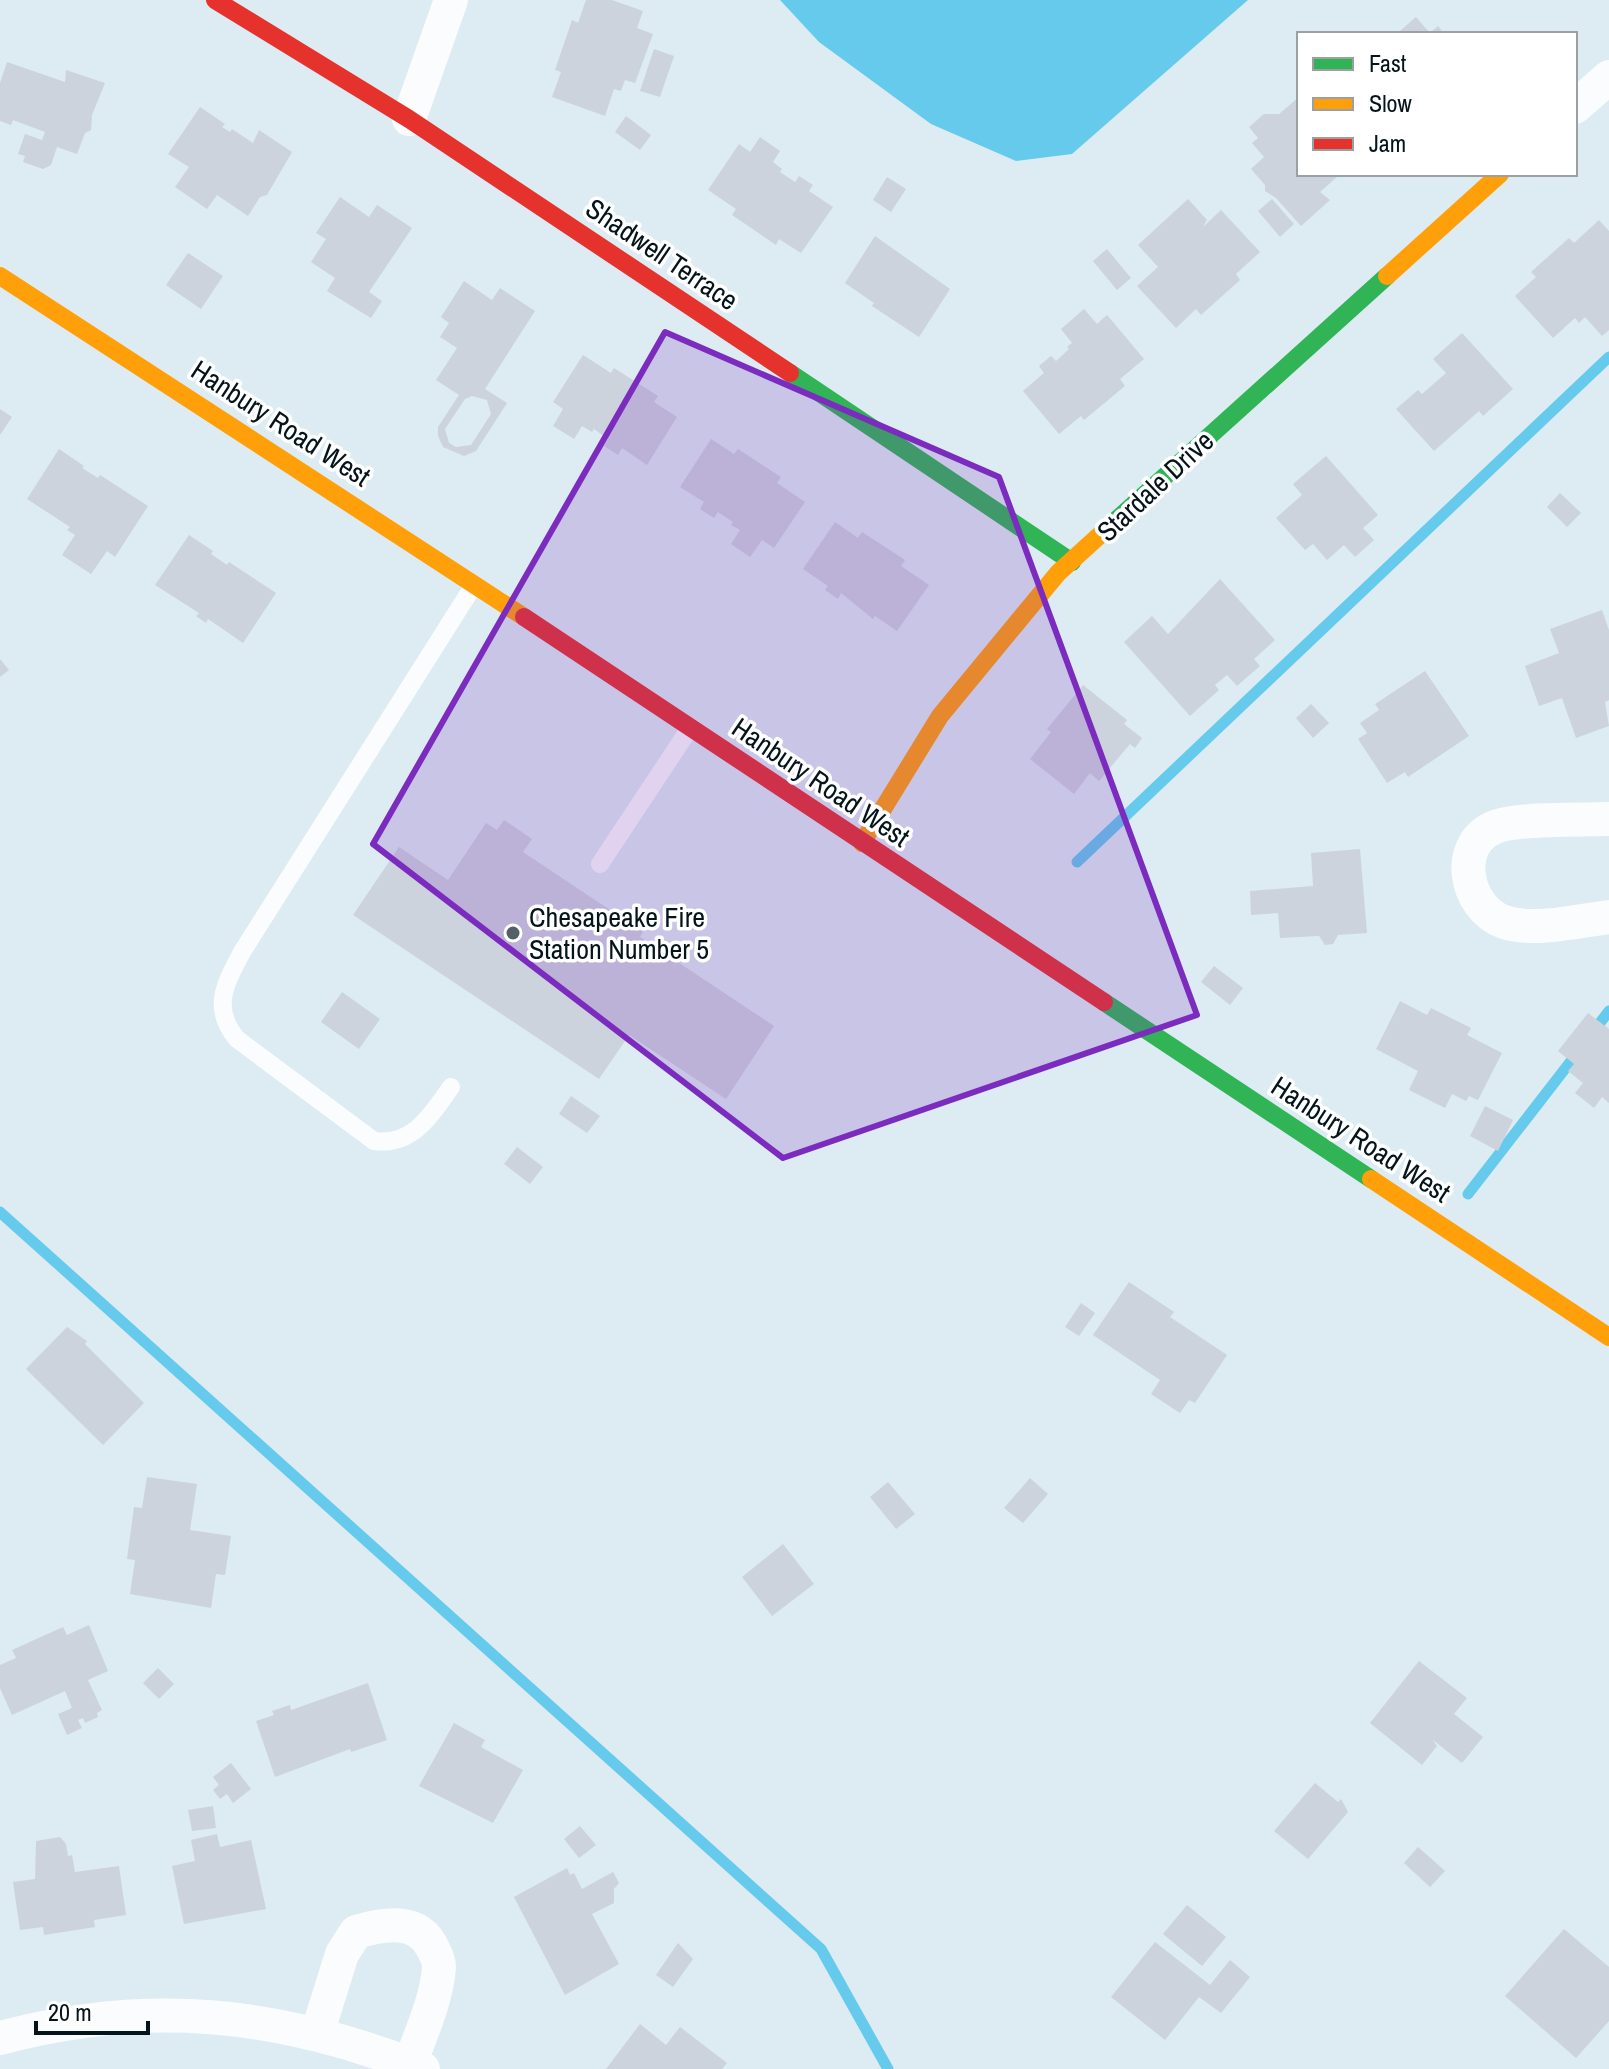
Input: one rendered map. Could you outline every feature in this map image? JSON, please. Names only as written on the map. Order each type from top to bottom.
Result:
[{"type":"street","name":"Shadwell Terrace","points":[[215,0],[409,119],[1072,562]]},
{"type":"street","points":[[409,119],[451,0]]},
{"type":"street","points":[[1577,105],[1609,77]]},
{"type":"street","name":"Stardale Drive","points":[[862,843],[940,716],[1016,621],[1072,562],[1498,176]]},
{"type":"street","name":"Hanbury Road West","points":[[0,276],[474,585],[1609,1337]]},
{"type":"street","points":[[1609,819],[1497,826],[1476,841],[1467,862],[1471,888],[1483,908],[1504,922],[1538,925],[1609,917]]},
{"type":"street","points":[[0,2038],[79,2023],[168,2015],[237,2018],[363,2046],[416,2066],[440,1964],[429,1940],[409,1925],[382,1924],[356,1932],[342,1954],[317,2034]]},
{"type":"lane","points":[[451,1087],[425,1123],[409,1136],[390,1143],[374,1141],[237,1039],[225,1024],[222,1007],[227,983],[242,952],[474,585]]},
{"type":"lane","points":[[600,864],[690,728]]},
{"type":"highlighted area","points":[[665,332],[999,477],[1197,1015],[783,1158],[373,844]]},
{"type":"water","points":[[780,0],[1248,0],[1072,154],[1016,161],[931,124],[819,42]]},
{"type":"building","points":[[586,0],[612,0],[643,11],[637,28],[653,34],[635,83],[625,80],[621,91],[614,89],[605,116],[552,97],[561,72],[555,70],[572,20],[578,23]]},
{"type":"building","points":[[1416,17],[1429,32],[1401,32]]},
{"type":"building","points":[[654,49],[674,56],[660,97],[640,91]]},
{"type":"building","points":[[7,62],[65,82],[66,70],[105,83],[92,115],[91,130],[85,133],[77,154],[57,147],[51,165],[43,169],[23,162],[25,156],[18,154],[25,134],[42,140],[45,132],[13,120],[11,125],[0,121],[0,83]]},
{"type":"building","points":[[1297,99],[1297,176],[1337,177],[1320,192],[1330,200],[1301,226],[1276,198],[1265,191],[1265,185],[1251,169],[1264,157],[1252,143],[1258,138],[1249,127],[1264,114],[1279,114]]},
{"type":"building","points":[[200,107],[225,124],[222,127],[230,132],[232,129],[253,143],[259,130],[292,152],[267,195],[260,197],[248,216],[217,195],[207,209],[175,187],[189,167],[168,154]]},
{"type":"building","points":[[626,116],[651,135],[640,150],[615,132]]},
{"type":"building","points":[[760,137],[780,151],[773,162],[782,169],[780,172],[795,182],[799,176],[813,185],[809,191],[833,207],[801,253],[779,239],[776,245],[732,215],[736,209],[708,190],[739,144],[750,152]]},
{"type":"building","points":[[887,177],[906,189],[891,212],[873,200]]},
{"type":"building","points":[[340,197],[369,217],[377,205],[412,228],[369,292],[382,301],[371,318],[327,291],[335,278],[311,262],[326,239],[316,233]]},
{"type":"building","points":[[1188,199],[1207,220],[1203,227],[1221,210],[1260,252],[1236,274],[1240,280],[1201,315],[1196,309],[1176,328],[1137,286],[1158,267],[1138,245]]},
{"type":"building","points":[[1272,199],[1294,224],[1280,237],[1258,211]]},
{"type":"building","points":[[1599,220],[1609,231],[1609,330],[1602,336],[1585,317],[1579,323],[1575,318],[1553,338],[1515,296],[1536,277],[1531,272],[1569,238],[1574,243]]},
{"type":"building","points":[[875,236],[950,289],[919,337],[872,306],[874,303],[845,283]]},
{"type":"building","points":[[1107,249],[1131,278],[1117,290],[1093,261]]},
{"type":"building","points":[[188,253],[223,276],[201,309],[166,285]]},
{"type":"building","points":[[464,281],[492,300],[500,288],[535,311],[485,389],[507,403],[476,451],[464,456],[443,447],[438,436],[438,427],[459,395],[436,380],[457,348],[440,337],[449,323],[441,317]],"holes":[[[472,396],[487,400],[491,414],[471,445],[456,447],[449,443],[445,429],[465,399]]]},
{"type":"building","points":[[1084,309],[1097,324],[1107,315],[1144,359],[1120,379],[1125,386],[1084,420],[1081,416],[1059,434],[1023,391],[1044,373],[1039,366],[1051,356],[1056,361],[1069,349],[1067,347],[1072,343],[1061,329]]},
{"type":"building","points":[[1462,333],[1513,389],[1483,416],[1479,411],[1434,451],[1396,409],[1418,390],[1422,394],[1446,373],[1433,359]]},
{"type":"building","points":[[583,355],[611,373],[614,368],[658,396],[654,402],[677,417],[647,465],[622,448],[618,455],[604,446],[608,439],[594,429],[592,432],[582,426],[574,439],[553,426],[563,409],[553,402]]},
{"type":"building","points":[[0,409],[12,417],[0,435]]},
{"type":"building","points":[[711,439],[734,454],[738,449],[781,477],[777,483],[805,502],[774,548],[762,540],[750,557],[731,544],[740,530],[731,525],[733,522],[718,512],[714,518],[700,509],[704,502],[680,487]]},
{"type":"building","points":[[59,449],[84,466],[82,468],[98,478],[100,475],[148,506],[115,557],[107,551],[91,574],[62,555],[75,535],[67,530],[70,527],[27,499]]},
{"type":"building","points":[[1326,456],[1378,515],[1363,528],[1374,540],[1355,557],[1344,545],[1327,560],[1313,544],[1305,550],[1276,518],[1302,495],[1293,484]]},
{"type":"building","points":[[1560,493],[1581,513],[1567,527],[1547,507]]},
{"type":"building","points":[[835,522],[858,538],[862,532],[905,560],[901,566],[929,585],[897,631],[875,616],[873,619],[841,593],[838,599],[825,590],[828,586],[803,569]]},
{"type":"building","points":[[189,535],[227,565],[229,562],[276,593],[243,643],[208,619],[206,623],[196,616],[199,613],[155,585]]},
{"type":"building","points":[[1220,579],[1275,640],[1254,659],[1260,666],[1237,686],[1227,675],[1215,685],[1219,690],[1190,716],[1124,642],[1152,616],[1168,634]]},
{"type":"building","points":[[1602,610],[1609,630],[1609,700],[1605,702],[1609,726],[1576,738],[1562,698],[1539,706],[1525,666],[1559,653],[1550,629]]},
{"type":"building","points":[[0,659],[9,670],[0,677]]},
{"type":"building","points":[[1425,671],[1469,736],[1408,777],[1405,772],[1387,783],[1358,739],[1367,733],[1360,723],[1379,710],[1375,704]]},
{"type":"building","points":[[1083,685],[1127,720],[1124,724],[1142,738],[1135,748],[1130,744],[1099,781],[1090,773],[1074,794],[1030,759],[1051,732],[1047,729]]},
{"type":"building","points":[[1311,704],[1329,723],[1313,738],[1296,718]]},
{"type":"building","points":[[504,820],[532,839],[523,852],[643,932],[640,937],[774,1026],[726,1099],[629,1035],[599,1079],[353,915],[399,847],[448,880],[486,823],[497,830]]},
{"type":"building","points":[[1360,849],[1367,933],[1338,935],[1333,944],[1325,945],[1319,936],[1280,938],[1278,913],[1251,915],[1250,891],[1313,886],[1311,853]]},
{"type":"building","points":[[1214,966],[1243,988],[1230,1005],[1201,982]]},
{"type":"building","points":[[342,992],[380,1019],[359,1049],[321,1022]]},
{"type":"building","points":[[1400,1001],[1427,1015],[1431,1008],[1471,1028],[1467,1035],[1502,1053],[1478,1100],[1469,1096],[1466,1101],[1452,1094],[1445,1108],[1409,1090],[1418,1071],[1376,1049]]},
{"type":"building","points":[[1588,1013],[1609,1029],[1609,1103],[1602,1097],[1594,1108],[1575,1093],[1583,1083],[1568,1071],[1574,1064],[1558,1051]]},
{"type":"building","points":[[571,1096],[600,1116],[587,1133],[559,1114]]},
{"type":"building","points":[[1485,1106],[1513,1120],[1498,1151],[1470,1136]]},
{"type":"building","points":[[517,1147],[543,1167],[530,1184],[504,1164]]},
{"type":"building","points":[[1129,1282],[1174,1312],[1170,1317],[1227,1355],[1195,1403],[1189,1400],[1180,1413],[1151,1394],[1160,1380],[1093,1335]]},
{"type":"building","points":[[1081,1303],[1095,1313],[1079,1336],[1065,1327]]},
{"type":"building","points":[[67,1327],[87,1341],[85,1344],[144,1403],[103,1445],[26,1369]]},
{"type":"building","points":[[147,1477],[197,1484],[190,1530],[231,1536],[225,1575],[216,1574],[211,1608],[130,1594],[135,1560],[127,1559],[134,1507],[142,1508]]},
{"type":"building","points":[[1030,1478],[1048,1494],[1023,1523],[1004,1508]]},
{"type":"building","points":[[888,1482],[915,1514],[896,1529],[870,1497]]},
{"type":"building","points":[[783,1544],[814,1584],[772,1616],[742,1577]]},
{"type":"building","points":[[89,1625],[108,1671],[88,1680],[102,1710],[97,1713],[98,1717],[85,1723],[83,1718],[78,1720],[82,1728],[67,1735],[58,1714],[72,1708],[65,1691],[12,1715],[0,1688],[0,1665],[16,1658],[12,1650],[63,1627],[67,1635]]},
{"type":"building","points":[[1419,1661],[1467,1698],[1454,1714],[1483,1737],[1462,1763],[1433,1740],[1437,1746],[1422,1765],[1370,1723]]},
{"type":"building","points":[[158,1668],[174,1684],[159,1699],[143,1683]]},
{"type":"building","points":[[368,1683],[387,1740],[351,1752],[350,1749],[275,1777],[256,1721],[274,1715],[272,1711],[290,1705],[291,1710]]},
{"type":"building","points":[[454,1723],[485,1740],[481,1747],[523,1770],[493,1823],[419,1786]]},
{"type":"building","points":[[231,1763],[251,1789],[233,1803],[227,1794],[220,1799],[213,1790],[219,1785],[213,1777]]},
{"type":"building","points":[[1315,1783],[1338,1802],[1341,1799],[1348,1812],[1308,1859],[1274,1831]]},
{"type":"building","points":[[213,1806],[216,1828],[192,1831],[188,1810]]},
{"type":"building","points":[[580,1826],[596,1845],[579,1858],[564,1839]]},
{"type":"building","points":[[217,1834],[220,1847],[251,1840],[266,1909],[184,1924],[172,1866],[195,1861],[191,1840]]},
{"type":"building","points":[[60,1837],[66,1844],[68,1856],[72,1855],[75,1872],[119,1866],[126,1915],[94,1920],[95,1927],[44,1935],[43,1927],[20,1930],[13,1882],[35,1879],[36,1841]]},
{"type":"building","points":[[1418,1847],[1445,1871],[1430,1887],[1404,1863]]},
{"type":"building","points":[[567,1868],[570,1875],[574,1873],[582,1889],[613,1872],[619,1883],[614,1889],[614,1903],[592,1914],[619,1964],[565,1995],[514,1897]]},
{"type":"building","points":[[1187,1905],[1226,1937],[1202,1966],[1163,1934]]},
{"type":"building","points":[[1564,1929],[1609,1967],[1609,2021],[1576,2058],[1505,1996]]},
{"type":"building","points":[[1155,1942],[1210,1985],[1230,1960],[1250,1977],[1221,2013],[1199,1997],[1165,2040],[1111,1997]]},
{"type":"building","points":[[678,1943],[693,1959],[673,1987],[656,1975]]},
{"type":"building","points":[[640,2024],[666,2045],[680,2027],[727,2063],[722,2069],[606,2069]]},
{"type":"waterway","points":[[1077,862],[1609,357]]},
{"type":"waterway","points":[[1593,1032],[1609,1011]]},
{"type":"waterway","points":[[1468,1194],[1578,1052]]},
{"type":"waterway","points":[[0,1212],[821,1949],[888,2069]]},
{"type":"traffic: fast","points":[[1112,524],[1387,276]]},
{"type":"traffic: fast","points":[[790,373],[1072,562]]},
{"type":"traffic: fast","points":[[1104,1002],[1371,1179]]},
{"type":"traffic: slow","points":[[1387,276],[1498,176]]},
{"type":"traffic: slow","points":[[0,276],[524,617]]},
{"type":"traffic: slow","points":[[862,843],[940,716],[1058,573],[1112,524]]},
{"type":"traffic: slow","points":[[1371,1179],[1609,1337]]},
{"type":"traffic: jam","points":[[215,0],[409,119],[790,373]]},
{"type":"traffic: jam","points":[[524,617],[1104,1002]]},
{"type":"place","name":"Chesapeake Fire Station Number 5","points":[[513,933]]}]
